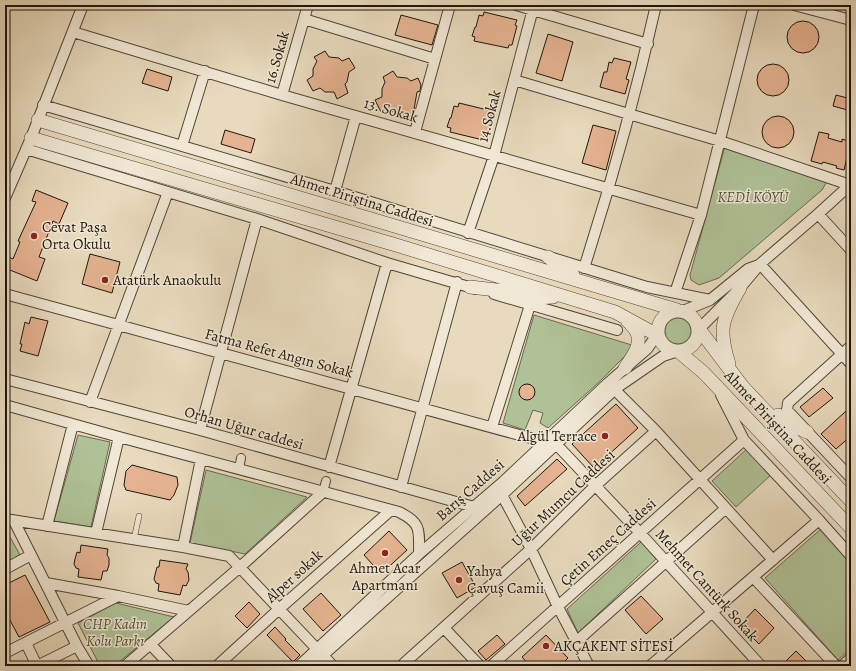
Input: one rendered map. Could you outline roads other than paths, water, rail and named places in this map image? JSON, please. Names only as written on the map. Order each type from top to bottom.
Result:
[{"type":"street","points":[[5,198],[38,120],[83,5]]},
{"type":"street","name":"16.Sokak","points":[[282,95],[308,5]]},
{"type":"street","points":[[415,132],[450,5]]},
{"type":"street","points":[[516,5],[534,7],[648,44]]},
{"type":"street","points":[[584,268],[609,189],[648,44],[656,5]]},
{"type":"street","points":[[675,293],[701,215],[754,5]]},
{"type":"street","points":[[794,5],[851,20]]},
{"type":"street","name":"14.Sokak","points":[[468,232],[494,156],[534,7]]},
{"type":"street","points":[[304,19],[435,59]]},
{"type":"street","name":"13. Sokak","points":[[73,32],[282,95],[701,215]]},
{"type":"street","points":[[182,146],[205,71]]},
{"type":"street","points":[[514,80],[720,141],[851,184],[760,264],[740,288],[699,329]]},
{"type":"street","points":[[43,105],[335,191],[647,287],[710,300]]},
{"type":"street","points":[[335,191],[356,116]]},
{"type":"street","name":"Ahmet Piriştina Caddesi","points":[[38,120],[680,310]]},
{"type":"street","points":[[28,143],[168,192],[256,219],[387,263],[457,282],[617,330]]},
{"type":"street","points":[[28,143],[396,245],[615,312],[657,335],[666,348],[678,351],[685,350],[696,342],[699,329],[694,317],[689,313],[680,310]]},
{"type":"street","points":[[90,402],[168,192]]},
{"type":"street","points":[[818,214],[851,250]]},
{"type":"street","points":[[200,430],[256,219]]},
{"type":"street","points":[[548,257],[586,283]]},
{"type":"street","points":[[329,467],[387,263]]},
{"type":"street","points":[[657,335],[658,325],[665,315],[710,300],[748,270],[760,264]]},
{"type":"street","points":[[760,264],[851,364]]},
{"type":"street","points":[[401,487],[457,282]]},
{"type":"street","points":[[470,287],[514,292],[535,298],[565,297]]},
{"type":"street","points":[[732,374],[724,347],[722,334],[728,309],[740,288]]},
{"type":"street","name":"Fatma Refet Angın Sokak","points":[[5,294],[545,442]]},
{"type":"street","points":[[492,427],[530,305]]},
{"type":"street","points":[[625,368],[635,353],[638,344],[636,333],[626,318]]},
{"type":"street","name":"Ahmet Piriştina Caddesi","points":[[699,329],[732,374],[851,502]]},
{"type":"street","name":"Barış Caddesi","points":[[299,666],[320,652],[502,495],[556,444],[612,386],[625,368],[647,349],[657,335]]},
{"type":"street","points":[[851,346],[788,403],[786,410],[851,478]]},
{"type":"street","name":"Ahmet Piriştina Caddesi","points":[[678,351],[704,372],[851,528]]},
{"type":"street","name":"Barış Caddesi","points":[[311,666],[320,652],[419,554],[474,507],[545,442],[612,386],[663,356],[678,351]]},
{"type":"street","name":"Orhan Uğur caddesi","points":[[5,379],[200,430],[474,507]]},
{"type":"street","points":[[715,384],[744,440],[851,556]]},
{"type":"street","points":[[612,386],[701,480],[773,560]]},
{"type":"street","points":[[753,397],[765,402],[790,424],[807,432]]},
{"type":"street","points":[[5,405],[391,510],[410,518],[418,526],[419,554]]},
{"type":"street","points":[[47,526],[73,424]]},
{"type":"street","name":"Uğur Mumcu Caddesi","points":[[401,666],[531,549],[595,486],[656,432]]},
{"type":"street","points":[[96,533],[119,437]]},
{"type":"street","name":"Çetin Emeç Caddesi","points":[[491,666],[744,440]]},
{"type":"street","points":[[545,442],[556,444]]},
{"type":"street","name":"Mehmet Cantürk Sokak","points":[[556,444],[713,612],[756,664]]},
{"type":"street","points":[[239,469],[240,458]]},
{"type":"street","points":[[183,547],[201,459]]},
{"type":"street","points":[[125,666],[240,567],[323,492],[326,481]]},
{"type":"street","points":[[502,495],[531,549],[558,607],[589,666]]},
{"type":"street","points":[[576,642],[726,508]]},
{"type":"street","name":"Alper sokak","points":[[217,666],[391,510]]},
{"type":"street","points":[[10,520],[183,547],[229,556],[278,610],[333,666]]},
{"type":"street","points":[[10,520],[31,555],[77,646],[89,666]]},
{"type":"street","points":[[650,666],[819,520]]},
{"type":"street","points":[[5,569],[31,555]]},
{"type":"street","points":[[753,577],[836,666]]},
{"type":"street","points":[[46,583],[189,611]]},
{"type":"street","points":[[5,653],[118,596]]},
{"type":"street","points":[[444,628],[480,666]]},
{"type":"street","points":[[26,642],[37,666],[77,646]]},
{"type":"street","points":[[150,644],[171,666]]},
{"type":"street","points":[[842,666],[851,658]]},
{"type":"lane","points":[[134,539],[139,516]]},
{"type":"place","name":"Cevat Paşa Orta Okulu","points":[[34,236]]},
{"type":"place","name":"Atatürk Anaokulu","points":[[105,280]]},
{"type":"place","name":"Algül Terrace","points":[[605,436]]},
{"type":"place","name":"Ahmet Acar Apartmanı","points":[[385,553]]},
{"type":"place","name":"Yahya Çavuş Camii","points":[[459,580]]},
{"type":"place","name":"AKÇAKENT SİTESİ","points":[[546,646]]},
{"type":"park label","name":"KEDİ KÖYÜ","points":[[753,197]]},
{"type":"park label","name":"CHP Kadın Kolu Parkı","points":[[115,632]]}]
